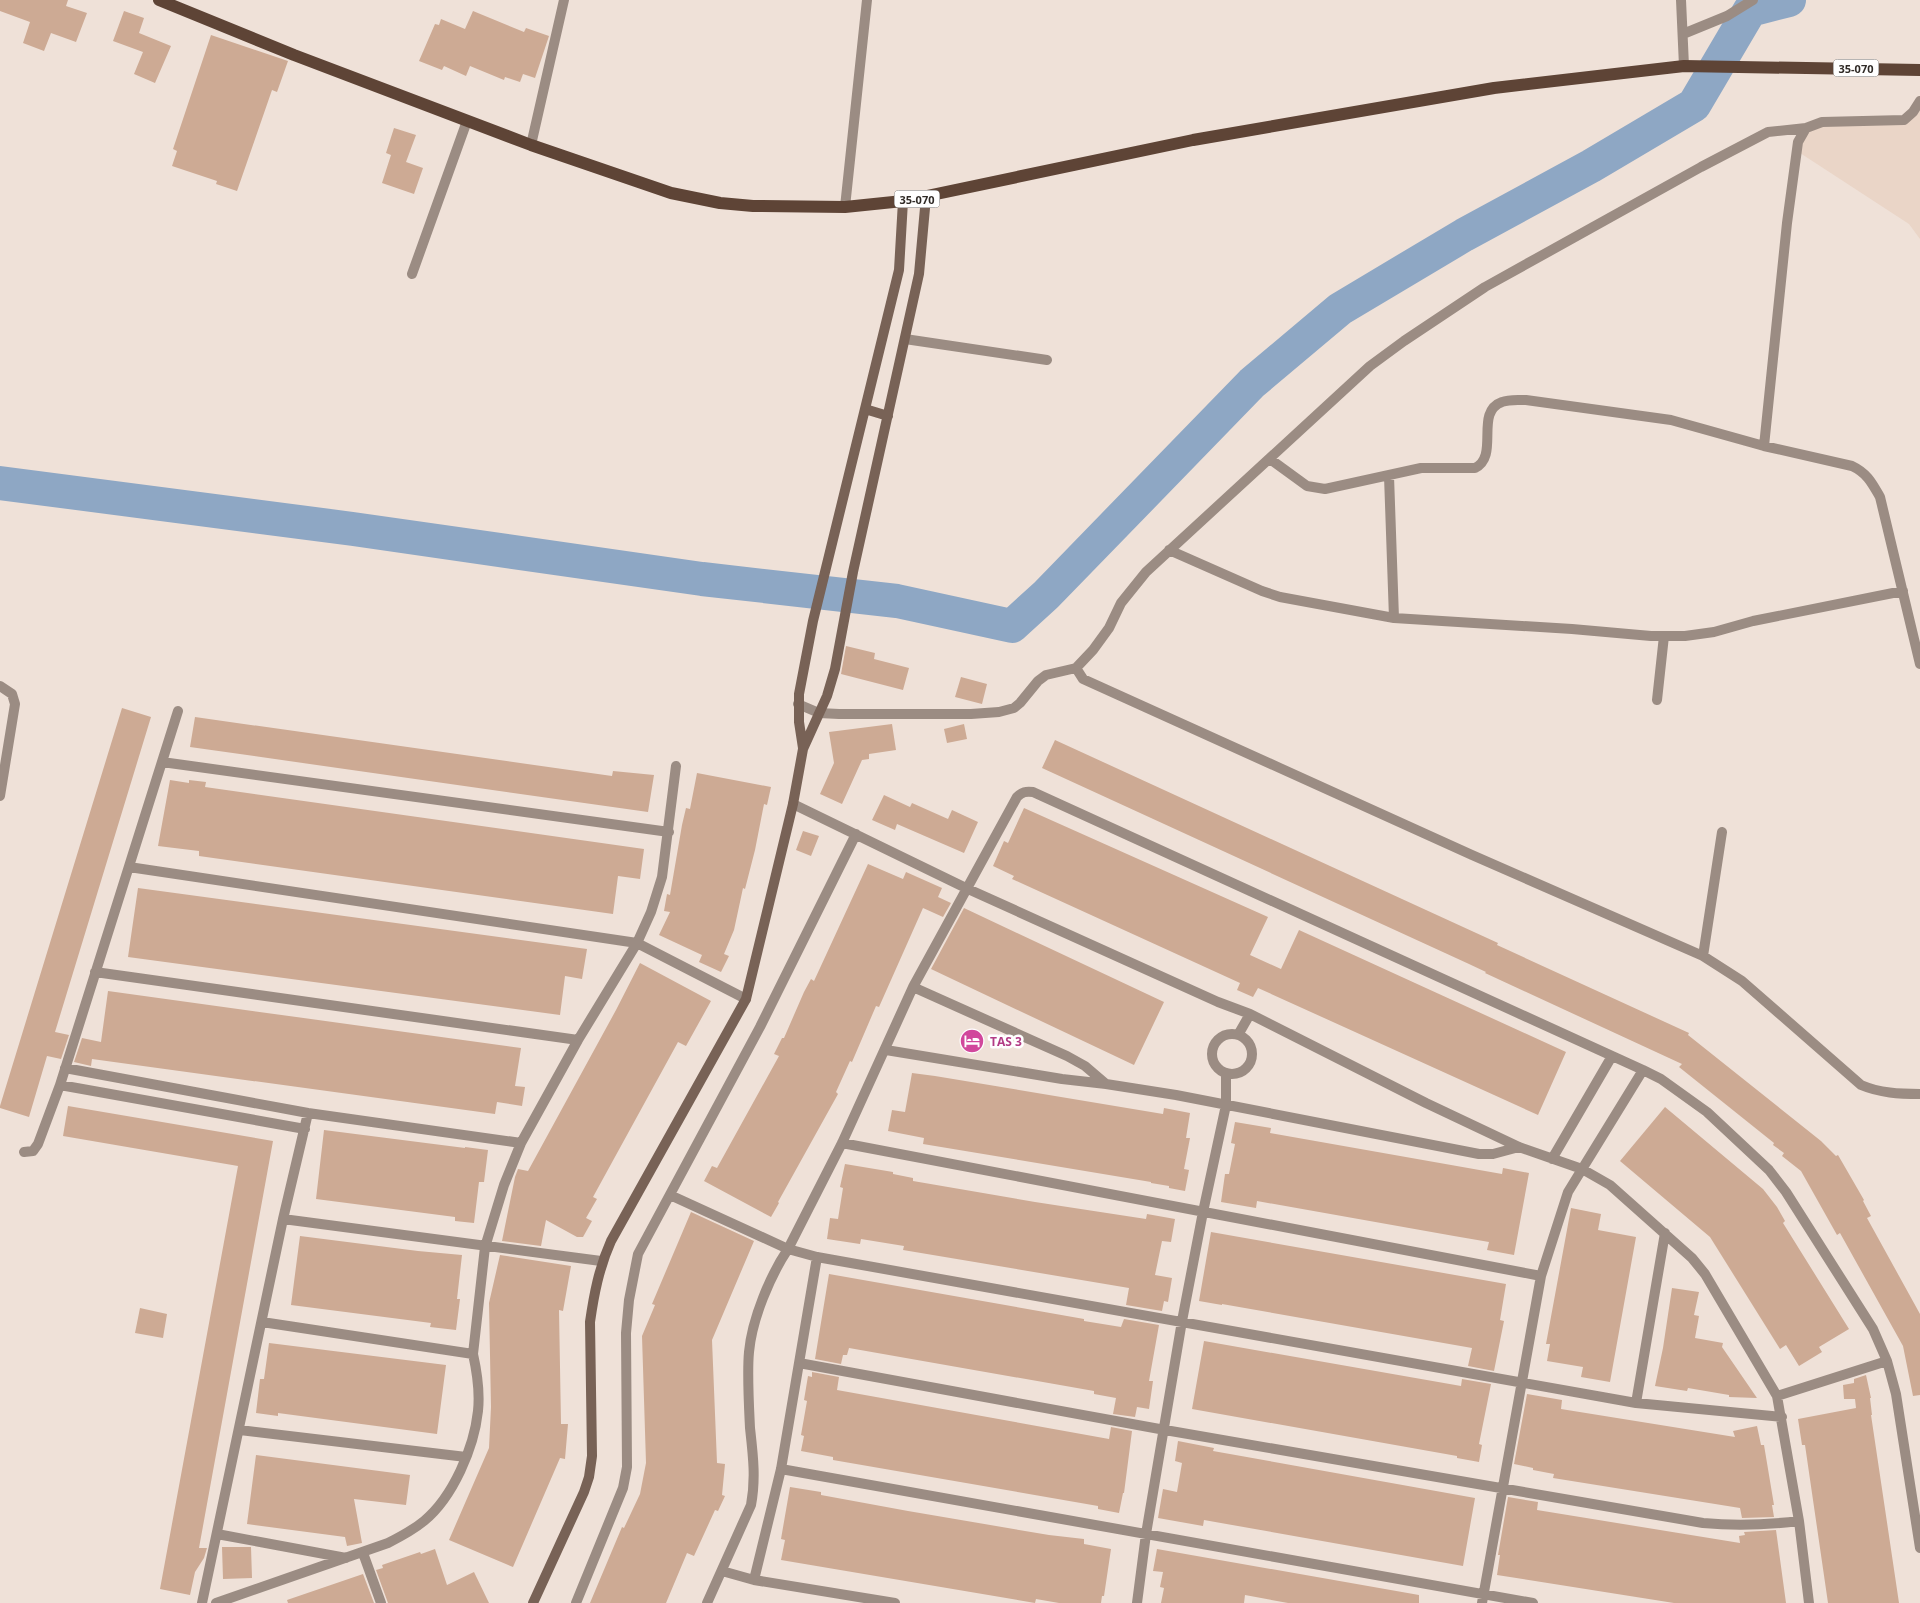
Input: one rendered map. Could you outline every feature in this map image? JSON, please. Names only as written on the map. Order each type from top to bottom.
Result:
[{"type":"main road","name":"35-070","points":[[165,1],[294,55],[531,145],[671,193],[720,203],[753,206],[845,207],[903,201],[1203,138],[1494,88],[1684,66],[1920,70]]},
{"type":"street","points":[[531,145],[564,0]]},
{"type":"street","points":[[845,207],[867,0]]},
{"type":"street","points":[[1682,0],[1684,66]]},
{"type":"street","points":[[1683,34],[1727,16],[1753,0]]},
{"type":"street","points":[[798,704],[819,713],[971,714],[999,712],[1014,708],[1038,681],[1053,672],[1072,668],[1093,650],[1109,628],[1121,603],[1134,585],[1169,550],[1370,366],[1486,288],[1701,167],[1761,136],[1777,130],[1806,128],[1822,122],[1904,120],[1913,112],[1920,101]]},
{"type":"street","points":[[412,274],[467,121]]},
{"type":"street","points":[[1764,446],[1793,175],[1798,142],[1806,128]]},
{"type":"street","points":[[533,1603],[584,1492],[591,1467],[590,1322],[592,1301],[601,1262],[746,998],[793,804],[803,749],[827,696],[835,669],[853,572],[919,274],[926,197]]},
{"type":"street","points":[[803,749],[798,722],[798,704],[813,621],[899,270],[903,201]]},
{"type":"street","points":[[905,339],[1047,360]]},
{"type":"street","points":[[1270,459],[1306,486],[1325,489],[1421,468],[1468,468],[1480,466],[1485,458],[1490,414],[1496,405],[1509,400],[1526,400],[1671,420],[1764,446],[1852,466],[1864,472],[1880,497],[1920,664]]},
{"type":"street","points":[[866,409],[888,416]]},
{"type":"street","points":[[1389,476],[1394,618]]},
{"type":"street","points":[[1169,550],[1280,597],[1394,618],[1664,636],[1714,632],[1753,621],[1903,591]]},
{"type":"street","points":[[1657,700],[1664,636]]},
{"type":"street","points":[[1072,668],[1083,679],[1472,855],[1703,956],[1742,981],[1861,1085],[1887,1093],[1920,1094]]},
{"type":"street","points":[[0,686],[12,694],[15,704],[0,796]]},
{"type":"street","points":[[24,1152],[33,1151],[38,1144],[60,1085],[178,711]]},
{"type":"street","points":[[162,762],[669,832]]},
{"type":"street","points":[[216,1603],[388,1543],[425,1520],[448,1492],[459,1474],[472,1440],[478,1410],[477,1376],[473,1354],[485,1247],[504,1185],[521,1143],[578,1040],[637,943],[651,912],[659,886],[669,832],[676,766]]},
{"type":"street","points":[[707,1603],[751,1505],[754,1488],[749,1362],[751,1340],[765,1294],[778,1264],[788,1249],[842,1143],[886,1050],[913,987],[1018,797],[1024,792],[1033,792],[1643,1070],[1661,1079],[1707,1112],[1769,1170],[1786,1192],[1872,1329],[1887,1361],[1896,1394],[1920,1548]]},
{"type":"street","points":[[793,804],[968,889],[1218,1002],[1250,1014],[1426,1103],[1519,1147],[1582,1169],[1610,1185],[1692,1258],[1706,1274],[1777,1396],[1799,1521],[1809,1603]]},
{"type":"street","points":[[1703,956],[1722,832]]},
{"type":"street","points":[[576,1603],[623,1488],[627,1467],[626,1333],[629,1300],[638,1254],[760,1027],[856,834]]},
{"type":"street","points":[[128,867],[637,943],[746,998]]},
{"type":"street","points":[[95,972],[578,1040]]},
{"type":"street","points":[[913,987],[1066,1056],[1085,1066],[1106,1084]]},
{"type":"street","points":[[1238,1035],[1250,1014]]},
{"type":"street","points":[[1238,1035],[1250,1045],[1252,1050],[1251,1060],[1246,1069],[1241,1072],[1226,1073],[1214,1064],[1212,1059],[1213,1048],[1223,1037],[1238,1035]]},
{"type":"street","points":[[886,1050],[1062,1079],[1106,1084],[1226,1105],[1479,1154],[1494,1154],[1519,1147]]},
{"type":"street","points":[[1552,1159],[1612,1056]]},
{"type":"street","points":[[65,1068],[308,1113],[521,1143]]},
{"type":"street","points":[[1482,1599],[1541,1276],[1568,1192],[1643,1070]]},
{"type":"street","points":[[1136,1603],[1182,1321],[1226,1105],[1226,1073]]},
{"type":"street","points":[[60,1085],[305,1129]]},
{"type":"street","points":[[184,1107],[186,1090]]},
{"type":"street","points":[[202,1603],[283,1219],[308,1113]]},
{"type":"street","points":[[842,1143],[1541,1276]]},
{"type":"street","points":[[670,1194],[788,1249],[817,1257],[1636,1402],[1782,1417]]},
{"type":"street","points":[[283,1219],[601,1262]]},
{"type":"street","points":[[1636,1402],[1665,1233]]},
{"type":"street","points":[[754,1580],[781,1469],[817,1257]]},
{"type":"street","points":[[262,1322],[473,1354]]},
{"type":"street","points":[[1777,1396],[1887,1361]]},
{"type":"street","points":[[799,1363],[1165,1430],[1702,1523],[1729,1526],[1760,1526],[1799,1521]]},
{"type":"street","points":[[240,1430],[466,1457]]},
{"type":"street","points":[[781,1469],[1146,1534],[1482,1599],[1533,1603]]},
{"type":"street","points":[[217,1534],[347,1558]]},
{"type":"street","points":[[363,1553],[381,1603]]},
{"type":"street","points":[[722,1571],[754,1580],[895,1603]]},
{"type":"shaded area","points":[[1920,101],[1920,239],[1909,224],[1797,151],[1806,128],[1903,120]]},
{"type":"building","points":[[0,0],[68,0],[66,6],[87,13],[76,42],[51,33],[44,51],[23,43],[30,22],[0,11]]},
{"type":"building","points":[[124,11],[144,18],[139,33],[171,46],[155,83],[134,74],[143,52],[113,41]]},
{"type":"building","points":[[473,11],[524,32],[526,28],[549,36],[535,78],[523,74],[520,82],[505,77],[504,80],[470,66],[466,76],[444,66],[442,70],[419,61],[435,24],[439,25],[441,19],[465,29]]},
{"type":"building","points":[[211,35],[288,61],[277,92],[272,90],[237,191],[216,184],[217,181],[172,166],[177,151],[173,149]]},
{"type":"building","points":[[394,128],[416,135],[406,162],[423,168],[414,194],[382,183],[391,155],[386,153]]},
{"type":"building","points":[[846,646],[875,653],[874,659],[909,668],[903,690],[841,674]]},
{"type":"building","points":[[961,677],[987,684],[982,704],[955,697]]},
{"type":"building","points":[[122,708],[151,717],[55,1032],[69,1035],[61,1059],[47,1056],[29,1117],[0,1108],[0,1106]]},
{"type":"building","points":[[195,717],[612,776],[613,771],[654,775],[648,812],[190,747]]},
{"type":"building","points":[[892,724],[896,750],[869,754],[869,759],[862,760],[842,804],[820,794],[834,763],[829,732]]},
{"type":"building","points":[[964,724],[967,739],[947,743],[944,729]]},
{"type":"building","points":[[1055,740],[1498,943],[1497,945],[1689,1033],[1688,1035],[1821,1141],[1836,1156],[1838,1155],[1864,1200],[1871,1216],[1867,1218],[1920,1314],[1920,1395],[1913,1396],[1903,1346],[1840,1233],[1837,1235],[1801,1171],[1782,1156],[1784,1153],[1773,1145],[1774,1143],[1679,1067],[1682,1064],[1042,768]]},
{"type":"building","points":[[697,773],[771,787],[767,805],[764,804],[755,850],[745,889],[743,888],[734,930],[724,954],[729,956],[721,972],[699,962],[702,955],[659,935],[670,912],[664,911],[667,894],[670,895],[682,825],[686,808],[690,809]]},
{"type":"building","points":[[170,780],[189,783],[189,780],[206,782],[205,787],[644,849],[640,879],[618,876],[613,914],[199,856],[199,851],[158,846]]},
{"type":"building","points":[[884,795],[910,807],[912,803],[948,819],[952,810],[978,822],[964,853],[897,824],[895,830],[872,820]]},
{"type":"building","points":[[1024,808],[1268,917],[1250,955],[1281,969],[1299,930],[1566,1052],[1538,1115],[1258,988],[1253,997],[1237,990],[1240,983],[1012,879],[1014,876],[993,866],[1004,841],[1008,843]]},
{"type":"building","points":[[803,831],[819,836],[811,856],[796,850]]},
{"type":"building","points":[[868,864],[903,879],[906,872],[942,888],[938,897],[951,903],[943,917],[923,908],[879,1007],[876,1006],[852,1062],[850,1061],[836,1092],[838,1094],[771,1217],[704,1181],[712,1166],[717,1168],[779,1056],[774,1054],[782,1038],[784,1038],[811,979],[814,981]]},
{"type":"building","points":[[138,888],[587,949],[582,979],[565,976],[560,1015],[128,957]]},
{"type":"building","points":[[964,908],[1164,1002],[1134,1065],[931,969]]},
{"type":"building","points":[[640,963],[711,1001],[686,1046],[678,1042],[593,1197],[597,1199],[586,1218],[592,1221],[583,1237],[577,1237],[546,1220],[541,1246],[502,1241],[518,1169],[528,1171]]},
{"type":"building","points":[[108,991],[521,1048],[515,1086],[525,1087],[522,1106],[497,1102],[495,1114],[92,1059],[91,1066],[74,1062],[82,1038],[101,1042]]},
{"type":"building","points":[[912,1073],[1163,1114],[1164,1108],[1190,1113],[1186,1138],[1190,1138],[1184,1169],[1189,1170],[1185,1191],[1151,1182],[923,1144],[924,1138],[888,1131],[892,1110],[905,1112]]},
{"type":"building","points":[[68,1106],[273,1141],[199,1548],[207,1548],[204,1558],[195,1572],[190,1595],[160,1589],[238,1166],[63,1136]]},
{"type":"building","points":[[1665,1107],[1763,1189],[1777,1207],[1785,1221],[1783,1223],[1849,1329],[1819,1347],[1822,1352],[1799,1366],[1786,1345],[1780,1349],[1710,1237],[1620,1161]]},
{"type":"building","points":[[1235,1122],[1271,1128],[1270,1133],[1502,1174],[1503,1168],[1529,1173],[1514,1255],[1487,1250],[1489,1242],[1257,1201],[1256,1208],[1221,1202],[1225,1174],[1229,1174],[1235,1144],[1231,1143]]},
{"type":"building","points":[[324,1130],[488,1150],[484,1182],[479,1182],[474,1223],[455,1221],[455,1217],[316,1199]]},
{"type":"building","points":[[845,1164],[893,1172],[893,1174],[913,1178],[913,1181],[1035,1202],[1146,1219],[1147,1214],[1175,1219],[1171,1242],[1162,1241],[1155,1275],[1172,1278],[1168,1302],[1164,1301],[1162,1311],[1126,1305],[1129,1288],[903,1250],[904,1246],[861,1239],[860,1244],[827,1239],[830,1218],[838,1219],[843,1188],[840,1187]]},
{"type":"building","points":[[1571,1208],[1601,1214],[1598,1230],[1636,1237],[1610,1382],[1581,1377],[1583,1367],[1547,1361],[1550,1344],[1546,1344]]},
{"type":"building","points":[[691,1212],[754,1241],[712,1340],[717,1463],[725,1464],[722,1495],[725,1496],[718,1511],[715,1510],[694,1556],[687,1553],[666,1603],[590,1603],[622,1527],[624,1528],[640,1494],[646,1463],[642,1336],[655,1305],[652,1304]]},
{"type":"building","points":[[1211,1232],[1506,1284],[1500,1320],[1504,1321],[1494,1371],[1468,1366],[1472,1348],[1199,1301]]},
{"type":"building","points":[[300,1236],[462,1255],[457,1299],[460,1299],[456,1330],[430,1327],[431,1323],[291,1305]]},
{"type":"building","points":[[500,1255],[571,1266],[563,1311],[559,1310],[561,1424],[568,1424],[565,1459],[560,1458],[513,1567],[449,1540],[489,1448],[491,1407],[489,1303]]},
{"type":"building","points":[[829,1274],[1121,1327],[1124,1319],[1159,1325],[1149,1381],[1153,1381],[1149,1409],[1137,1407],[1135,1417],[1113,1414],[1116,1398],[1094,1394],[1094,1391],[849,1348],[847,1355],[843,1355],[841,1364],[815,1359]]},
{"type":"building","points":[[1672,1288],[1699,1292],[1694,1315],[1699,1316],[1695,1338],[1723,1343],[1722,1347],[1757,1398],[1729,1397],[1729,1395],[1688,1388],[1687,1391],[1655,1386]]},
{"type":"building","points":[[140,1308],[167,1314],[163,1338],[135,1333]]},
{"type":"building","points":[[1204,1341],[1461,1386],[1462,1379],[1491,1384],[1479,1444],[1482,1445],[1479,1462],[1457,1458],[1457,1456],[1192,1409]]},
{"type":"building","points":[[269,1343],[446,1365],[437,1434],[278,1413],[278,1416],[256,1413],[260,1379],[264,1379]]},
{"type":"building","points":[[812,1372],[839,1377],[837,1390],[1109,1439],[1111,1427],[1132,1431],[1124,1493],[1119,1513],[1098,1509],[1098,1506],[833,1460],[833,1457],[801,1451],[804,1436],[801,1435],[807,1401],[804,1400],[808,1376],[812,1377]]},
{"type":"building","points":[[1866,1375],[1871,1398],[1871,1415],[1899,1603],[1828,1603],[1805,1445],[1802,1445],[1798,1419],[1856,1408],[1855,1399],[1844,1399],[1843,1385],[1854,1383],[1854,1379]]},
{"type":"building","points":[[1527,1394],[1562,1400],[1561,1409],[1735,1437],[1733,1431],[1757,1426],[1761,1445],[1764,1445],[1774,1505],[1772,1505],[1774,1517],[1742,1518],[1740,1508],[1553,1478],[1554,1474],[1514,1464]]},
{"type":"building","points":[[1178,1441],[1214,1448],[1213,1451],[1475,1498],[1463,1566],[1204,1520],[1203,1526],[1158,1518],[1163,1489],[1177,1492],[1182,1463],[1175,1461]]},
{"type":"building","points":[[256,1455],[410,1475],[406,1505],[354,1499],[362,1543],[347,1546],[345,1537],[247,1524]]},
{"type":"building","points":[[790,1487],[821,1492],[821,1495],[908,1511],[1049,1535],[1084,1539],[1084,1544],[1111,1549],[1104,1596],[1102,1596],[1101,1603],[1059,1603],[1036,1599],[1035,1603],[781,1560],[785,1540],[781,1539]]},
{"type":"building","points":[[1508,1497],[1538,1502],[1537,1510],[1740,1543],[1739,1536],[1745,1535],[1744,1532],[1776,1530],[1786,1603],[1674,1603],[1497,1575],[1500,1555],[1498,1555]]},
{"type":"building","points":[[222,1547],[251,1547],[252,1578],[223,1579]]},
{"type":"building","points":[[435,1549],[447,1585],[474,1572],[489,1603],[388,1603],[376,1570],[383,1568],[382,1565]]},
{"type":"building","points":[[1157,1549],[1419,1595],[1419,1603],[1288,1603],[1245,1595],[1244,1603],[1161,1603],[1164,1588],[1160,1587],[1163,1572],[1153,1571]]},
{"type":"building","points":[[363,1574],[374,1603],[288,1603],[287,1600]]},
{"type":"waterway","points":[[0,483],[353,529],[702,579],[897,601],[1012,626],[1046,595],[1252,383],[1340,309],[1464,235],[1591,166],[1694,105],[1750,10],[1789,0]]},
{"type":"place","name":"TAS 3","points":[[972,1041]]}]
